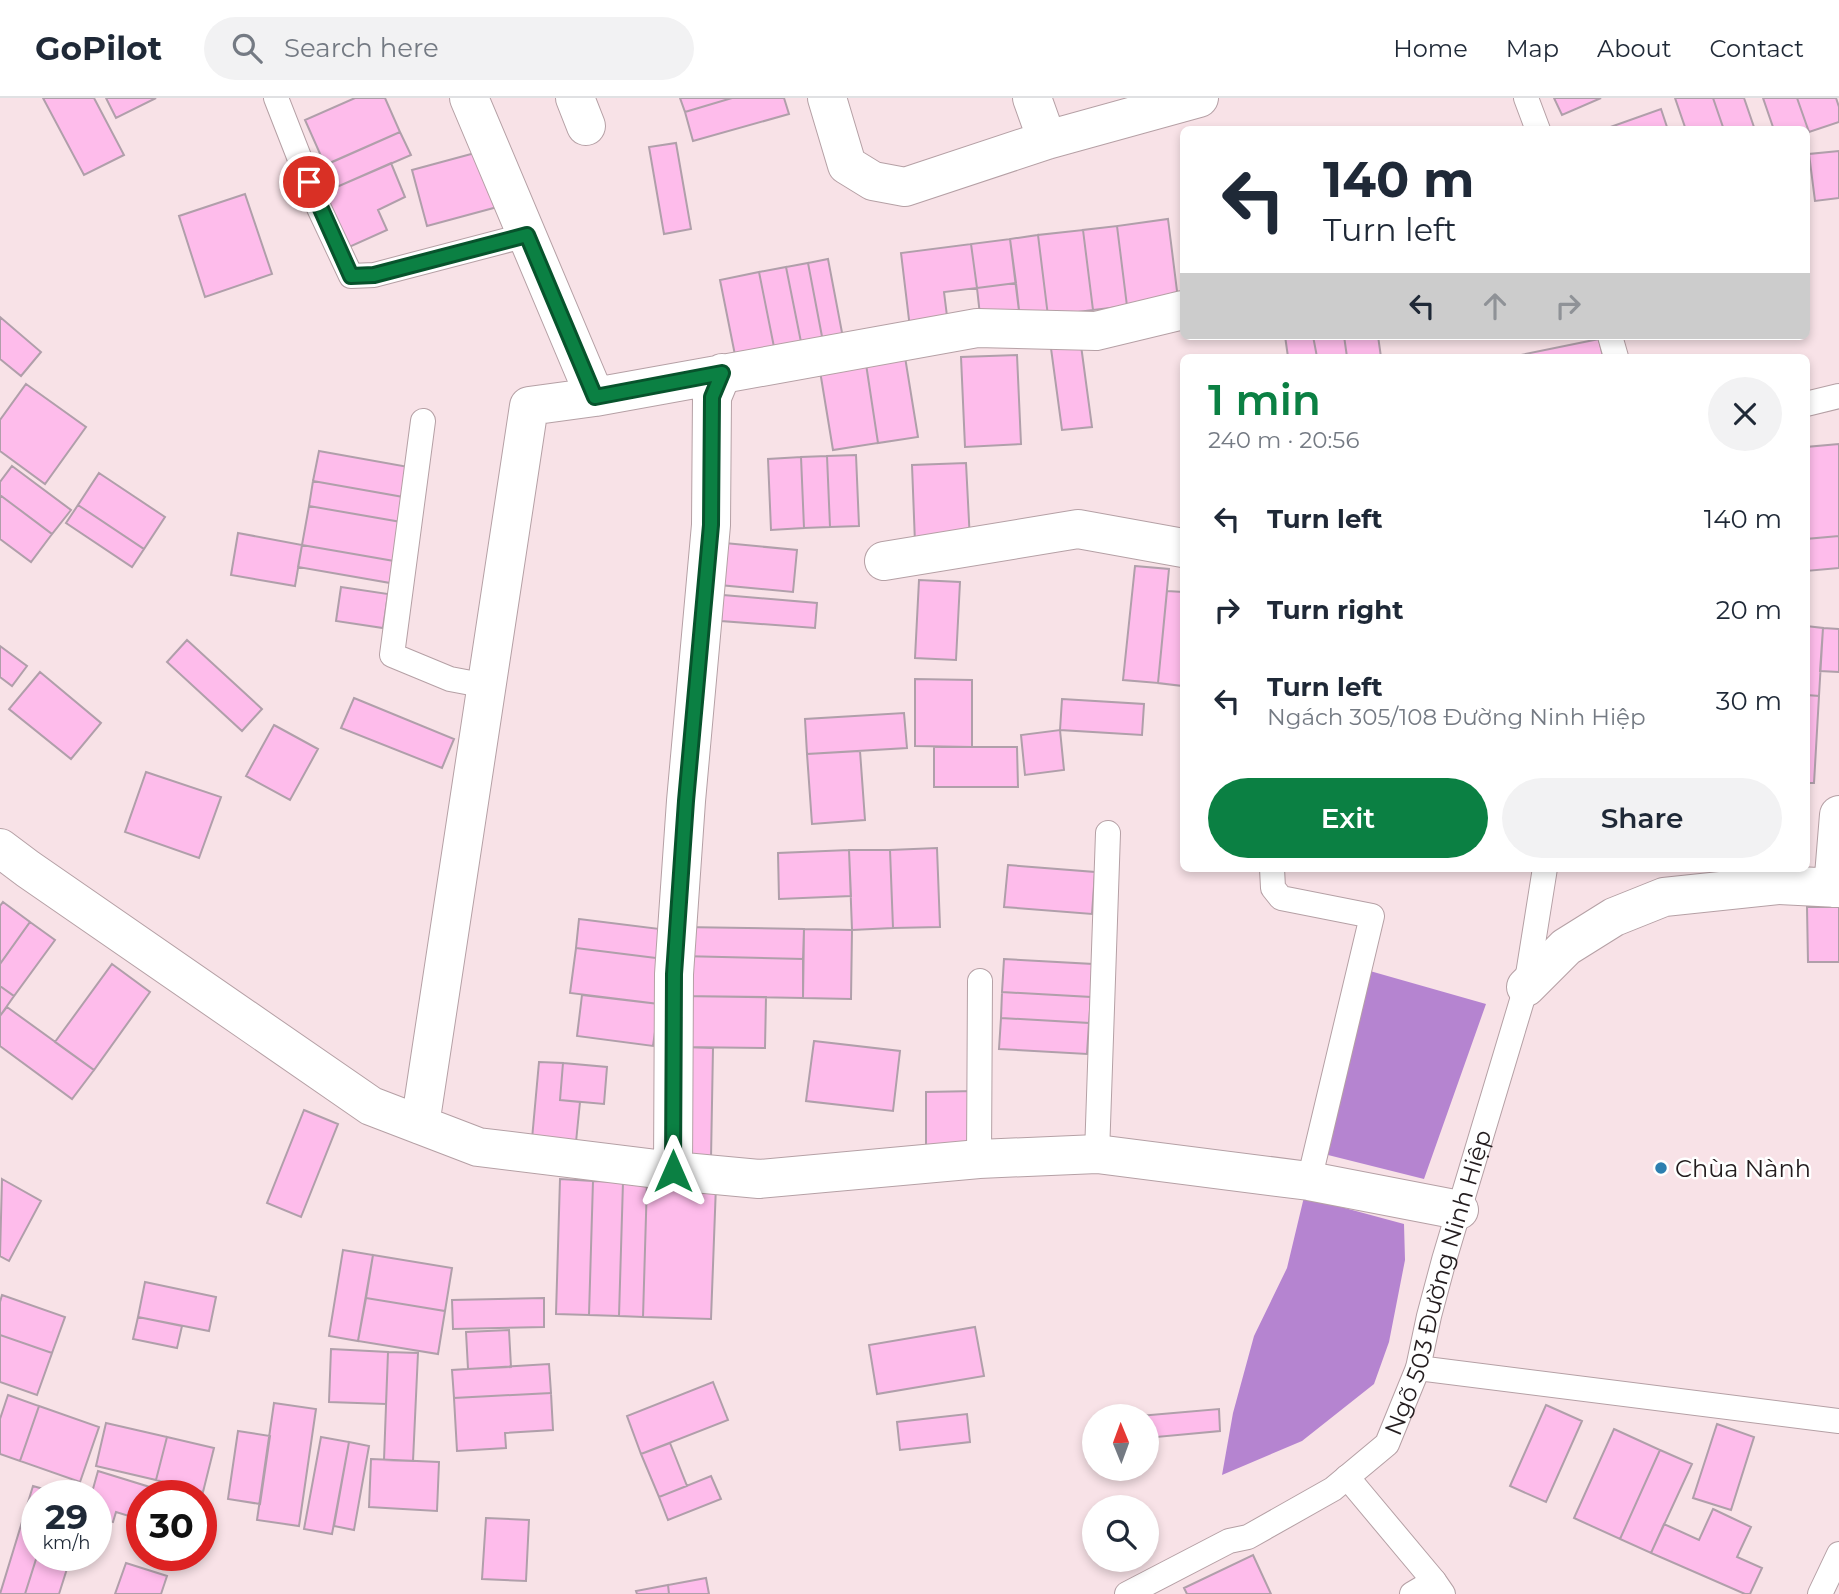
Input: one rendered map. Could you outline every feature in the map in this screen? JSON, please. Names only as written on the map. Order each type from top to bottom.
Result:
[{"type":"street","points":[[469,98],[595,397]]},
{"type":"street","points":[[827,98],[847,165],[873,181],[905,187],[1048,140],[1199,98]]},
{"type":"street","points":[[1032,98],[1048,140]]},
{"type":"street","points":[[420,1125],[529,406],[595,397],[977,328],[1096,331],[1180,311]]},
{"type":"street","points":[[673,1171],[674,974],[686,801],[711,525],[712,397],[722,373]]},
{"type":"street","points":[[884,561],[1078,529],[1180,547]]},
{"type":"street","points":[[1526,987],[1566,947],[1614,917],[1701,880],[1836,888],[1839,815]]},
{"type":"street","points":[[0,848],[371,1106],[478,1147],[759,1179],[979,1159],[1097,1154],[1309,1181],[1459,1210]]},
{"type":"lane","points":[[276,98],[319,208],[351,276],[374,275],[527,235]]},
{"type":"lane","points":[[1526,98],[1536,126]]},
{"type":"lane","points":[[1810,403],[1839,396]]},
{"type":"lane","points":[[423,421],[392,655],[450,679],[487,686]]},
{"type":"lane","points":[[1097,1154],[1108,834]]},
{"type":"lane","points":[[1272,872],[1273,888],[1281,898],[1372,916],[1309,1181]]},
{"type":"lane","name":"Ngõ 503 Đường Ninh Hiệp","points":[[1128,1594],[1229,1541],[1248,1537],[1333,1489],[1387,1444],[1418,1368],[1429,1316],[1459,1210],[1526,987],[1544,872]]},
{"type":"lane","points":[[979,1159],[980,981]]},
{"type":"lane","points":[[1418,1368],[1839,1421]]},
{"type":"lane","points":[[1346,1477],[1438,1587],[1412,1594]]},
{"type":"lane","points":[[1820,1594],[1839,1554]]},
{"type":"shaded area","points":[[1370,971],[1486,1004],[1424,1179],[1324,1154]]},
{"type":"shaded area","points":[[1304,1197],[1404,1224],[1405,1260],[1389,1342],[1374,1384],[1302,1441],[1222,1475],[1233,1413],[1254,1336],[1287,1268]]},
{"type":"building","points":[[43,98],[94,98],[124,155],[84,175]]},
{"type":"building","points":[[106,98],[156,98],[116,118]]},
{"type":"building","points":[[355,98],[385,98],[400,132],[325,165],[305,120]]},
{"type":"building","points":[[680,98],[732,98],[685,112]]},
{"type":"building","points":[[732,98],[784,98],[789,114],[693,141],[685,112]]},
{"type":"building","points":[[1554,98],[1601,98],[1562,115]]},
{"type":"building","points":[[1675,98],[1713,98],[1723,126],[1685,126]]},
{"type":"building","points":[[1713,98],[1744,98],[1754,126],[1723,126]]},
{"type":"building","points":[[1763,98],[1797,98],[1807,126],[1773,126]]},
{"type":"building","points":[[1797,98],[1836,98],[1839,122],[1810,132],[1810,126],[1807,126]]},
{"type":"building","points":[[1661,109],[1667,126],[1613,126]]},
{"type":"building","points":[[400,132],[411,155],[323,193],[312,171]]},
{"type":"building","points":[[676,143],[691,229],[664,234],[649,147]]},
{"type":"building","points":[[486,150],[501,206],[427,226],[412,170]]},
{"type":"building","points":[[1839,151],[1839,198],[1815,201],[1810,154]]},
{"type":"building","points":[[391,163],[405,197],[378,210],[387,230],[347,248],[323,193]]},
{"type":"building","points":[[245,194],[272,274],[205,297],[179,216]]},
{"type":"building","points":[[1168,219],[1178,299],[1127,306],[1117,226]]},
{"type":"building","points":[[1117,226],[1127,306],[1093,310],[1083,230]]},
{"type":"building","points":[[1083,230],[1093,310],[1048,316],[1038,235]]},
{"type":"building","points":[[1038,235],[1048,316],[1020,319],[1010,239]]},
{"type":"building","points":[[1010,239],[1016,283],[977,288],[971,244]]},
{"type":"building","points":[[971,244],[977,288],[944,292],[948,324],[910,328],[901,253]]},
{"type":"building","points":[[828,259],[844,343],[824,347],[808,263]]},
{"type":"building","points":[[808,263],[824,347],[803,352],[786,267]]},
{"type":"building","points":[[786,267],[803,352],[776,357],[759,272]]},
{"type":"building","points":[[759,272],[776,357],[737,365],[720,280]]},
{"type":"building","points":[[1016,283],[1020,319],[981,324],[977,288]]},
{"type":"building","points":[[0,317],[41,352],[21,376],[0,359]]},
{"type":"building","points":[[1080,338],[1092,427],[1062,430],[1050,341]]},
{"type":"building","points":[[1286,340],[1314,340],[1316,354],[1288,354]]},
{"type":"building","points":[[1314,340],[1345,340],[1347,354],[1316,354]]},
{"type":"building","points":[[1345,340],[1379,340],[1381,354],[1347,354]]},
{"type":"building","points":[[1599,340],[1602,354],[1526,354]]},
{"type":"building","points":[[1017,355],[1021,444],[965,447],[961,357]]},
{"type":"building","points":[[905,357],[918,437],[878,443],[866,364]]},
{"type":"building","points":[[866,364],[878,443],[833,450],[820,371]]},
{"type":"building","points":[[26,384],[86,427],[45,484],[0,451],[0,420]]},
{"type":"building","points":[[1839,444],[1839,536],[1810,539],[1810,447]]},
{"type":"building","points":[[319,451],[414,468],[409,498],[313,481]]},
{"type":"building","points":[[856,455],[859,526],[830,527],[827,456]]},
{"type":"building","points":[[827,456],[830,527],[804,528],[801,457]]},
{"type":"building","points":[[801,457],[804,528],[771,530],[768,459]]},
{"type":"building","points":[[966,463],[970,541],[915,543],[912,465]]},
{"type":"building","points":[[12,466],[71,510],[52,534],[0,495],[0,482]]},
{"type":"building","points":[[99,473],[165,517],[144,549],[78,505]]},
{"type":"building","points":[[313,481],[409,498],[407,523],[309,506]]},
{"type":"building","points":[[0,495],[52,534],[31,562],[0,539]]},
{"type":"building","points":[[78,505],[144,549],[132,567],[66,523]]},
{"type":"building","points":[[309,506],[407,523],[400,562],[302,545]]},
{"type":"building","points":[[238,533],[302,545],[295,586],[231,575]]},
{"type":"building","points":[[1839,536],[1839,568],[1810,571],[1810,539]]},
{"type":"building","points":[[714,542],[797,550],[793,592],[709,584]]},
{"type":"building","points":[[302,545],[400,562],[396,584],[298,567]]},
{"type":"building","points":[[1135,566],[1169,569],[1158,683],[1123,680]]},
{"type":"building","points":[[919,580],[960,582],[956,660],[915,658]]},
{"type":"building","points":[[341,587],[388,594],[383,628],[336,621]]},
{"type":"building","points":[[1167,591],[1180,592],[1180,686],[1158,683]]},
{"type":"building","points":[[723,595],[817,603],[815,628],[721,621]]},
{"type":"building","points":[[1810,626],[1823,628],[1819,696],[1810,695]]},
{"type":"building","points":[[1823,628],[1839,629],[1839,672],[1820,671]]},
{"type":"building","points":[[187,640],[262,709],[242,731],[167,662]]},
{"type":"building","points":[[0,646],[27,666],[12,686],[0,677]]},
{"type":"building","points":[[40,672],[101,723],[71,759],[9,709]]},
{"type":"building","points":[[915,679],[972,680],[972,747],[915,746]]},
{"type":"building","points":[[1810,695],[1819,696],[1814,783],[1810,783]]},
{"type":"building","points":[[354,698],[454,739],[442,768],[341,728]]},
{"type":"building","points":[[1062,699],[1144,704],[1142,735],[1060,730]]},
{"type":"building","points":[[904,713],[907,748],[807,754],[805,719]]},
{"type":"building","points":[[274,725],[318,749],[290,800],[246,776]]},
{"type":"building","points":[[1060,730],[1064,770],[1025,775],[1021,735]]},
{"type":"building","points":[[934,747],[1017,747],[1018,787],[934,787]]},
{"type":"building","points":[[860,751],[865,820],[812,824],[807,754]]},
{"type":"building","points":[[146,772],[221,797],[199,858],[125,832]]},
{"type":"building","points":[[937,848],[940,927],[893,928],[890,850]]},
{"type":"building","points":[[849,850],[851,896],[779,899],[778,853]]},
{"type":"building","points":[[849,850],[890,850],[893,928],[852,930]]},
{"type":"building","points":[[1008,865],[1095,872],[1092,914],[1004,907]]},
{"type":"building","points":[[3,902],[30,922],[0,964],[0,906]]},
{"type":"building","points":[[1807,907],[1839,907],[1839,962],[1808,962]]},
{"type":"building","points":[[579,919],[668,930],[664,959],[576,948]]},
{"type":"building","points":[[30,922],[55,940],[14,996],[0,986],[0,964]]},
{"type":"building","points":[[682,927],[804,929],[803,959],[681,956]]},
{"type":"building","points":[[804,929],[852,930],[851,999],[803,998]]},
{"type":"building","points":[[576,948],[664,959],[659,1004],[570,993]]},
{"type":"building","points":[[681,956],[803,959],[803,998],[681,996]]},
{"type":"building","points":[[1004,959],[1093,964],[1091,997],[1002,992]]},
{"type":"building","points":[[112,964],[150,992],[94,1070],[55,1042]]},
{"type":"building","points":[[0,986],[14,996],[0,1016]]},
{"type":"building","points":[[1002,992],[1091,997],[1089,1023],[1001,1018]]},
{"type":"building","points":[[582,995],[659,1004],[653,1046],[577,1036]]},
{"type":"building","points":[[681,996],[766,997],[765,1048],[680,1047]]},
{"type":"building","points":[[7,1007],[94,1070],[72,1099],[0,1046],[0,1016]]},
{"type":"building","points":[[1001,1018],[1089,1023],[1087,1054],[999,1049]]},
{"type":"building","points":[[814,1041],[900,1051],[893,1111],[806,1101]]},
{"type":"building","points":[[680,1047],[713,1048],[711,1159],[678,1158]]},
{"type":"building","points":[[539,1062],[563,1063],[560,1100],[580,1102],[576,1142],[532,1139]]},
{"type":"building","points":[[563,1063],[607,1067],[604,1104],[560,1100]]},
{"type":"building","points":[[975,1091],[977,1156],[926,1157],[926,1092]]},
{"type":"building","points":[[304,1110],[338,1124],[301,1217],[267,1203]]},
{"type":"building","points":[[2,1179],[41,1201],[9,1261],[0,1256]]},
{"type":"building","points":[[560,1179],[593,1181],[589,1315],[556,1314]]},
{"type":"building","points":[[593,1181],[623,1182],[619,1316],[589,1315]]},
{"type":"building","points":[[623,1182],[647,1182],[643,1317],[619,1316]]},
{"type":"building","points":[[647,1182],[716,1185],[711,1319],[643,1317]]},
{"type":"building","points":[[343,1250],[373,1255],[358,1341],[329,1336]]},
{"type":"building","points":[[373,1255],[452,1268],[445,1311],[366,1298]]},
{"type":"building","points":[[145,1282],[216,1297],[209,1331],[138,1317]]},
{"type":"building","points":[[2,1295],[65,1317],[52,1353],[0,1335]]},
{"type":"building","points":[[366,1298],[445,1311],[438,1354],[358,1341]]},
{"type":"building","points":[[544,1298],[544,1327],[453,1329],[452,1300]]},
{"type":"building","points":[[138,1317],[182,1326],[177,1348],[133,1339]]},
{"type":"building","points":[[975,1327],[984,1376],[877,1394],[869,1345]]},
{"type":"building","points":[[509,1330],[511,1367],[468,1369],[466,1332]]},
{"type":"building","points":[[0,1335],[52,1353],[37,1395],[0,1382]]},
{"type":"building","points":[[331,1349],[388,1352],[386,1404],[329,1402]]},
{"type":"building","points":[[388,1352],[418,1353],[413,1461],[384,1460]]},
{"type":"building","points":[[549,1364],[551,1393],[454,1398],[452,1370]]},
{"type":"building","points":[[713,1382],[728,1420],[641,1454],[627,1416]]},
{"type":"building","points":[[551,1393],[553,1430],[505,1433],[506,1448],[457,1451],[454,1398]]},
{"type":"building","points":[[8,1395],[39,1406],[20,1461],[0,1454],[0,1419]]},
{"type":"building","points":[[274,1403],[316,1409],[299,1526],[257,1520]]},
{"type":"building","points":[[1546,1405],[1582,1421],[1546,1502],[1510,1486]]},
{"type":"building","points":[[39,1406],[99,1427],[81,1480],[20,1461]]},
{"type":"building","points":[[1219,1409],[1220,1431],[1159,1437],[1159,1414]]},
{"type":"building","points":[[967,1414],[970,1442],[900,1450],[897,1422]]},
{"type":"building","points":[[106,1423],[167,1437],[156,1480],[96,1466]]},
{"type":"building","points":[[1717,1424],[1754,1437],[1731,1510],[1693,1498]]},
{"type":"building","points":[[1614,1429],[1660,1450],[1620,1539],[1574,1518]]},
{"type":"building","points":[[238,1431],[270,1436],[260,1504],[228,1499]]},
{"type":"building","points":[[167,1437],[214,1448],[206,1480],[156,1480]]},
{"type":"building","points":[[321,1437],[349,1442],[332,1534],[304,1529]]},
{"type":"building","points":[[349,1442],[369,1446],[354,1530],[334,1526]]},
{"type":"building","points":[[670,1443],[687,1486],[659,1497],[641,1454]]},
{"type":"building","points":[[1660,1450],[1692,1464],[1651,1553],[1620,1539]]},
{"type":"building","points":[[371,1459],[439,1462],[437,1511],[369,1507]]},
{"type":"building","points":[[98,1471],[127,1480],[126,1515],[116,1512],[112,1522],[112,1480],[95,1480]]},
{"type":"building","points":[[711,1476],[721,1499],[668,1520],[659,1497]]},
{"type":"building","points":[[1713,1509],[1751,1527],[1737,1557],[1762,1568],[1750,1594],[1651,1553],[1664,1524],[1699,1540]]},
{"type":"building","points":[[486,1518],[529,1520],[526,1581],[482,1579]]},
{"type":"building","points":[[21,1525],[21,1571],[32,1571],[25,1594],[0,1594]]},
{"type":"building","points":[[1253,1555],[1271,1594],[1187,1594],[1184,1588]]},
{"type":"building","points":[[126,1563],[126,1571],[151,1571],[167,1576],[161,1594],[115,1594]]},
{"type":"building","points":[[32,1571],[66,1571],[59,1594],[25,1594]]},
{"type":"building","points":[[706,1578],[709,1594],[669,1594],[668,1585]]},
{"type":"building","points":[[668,1585],[669,1594],[637,1594],[636,1591]]},
{"type":"place","name":"Chùa Nành","points":[[1661,1168]]},
{"type":"route","points":[[309,182],[351,276],[374,275],[527,235],[595,397],[722,373],[712,397],[711,525],[686,801],[674,974],[673,1171]]}]
